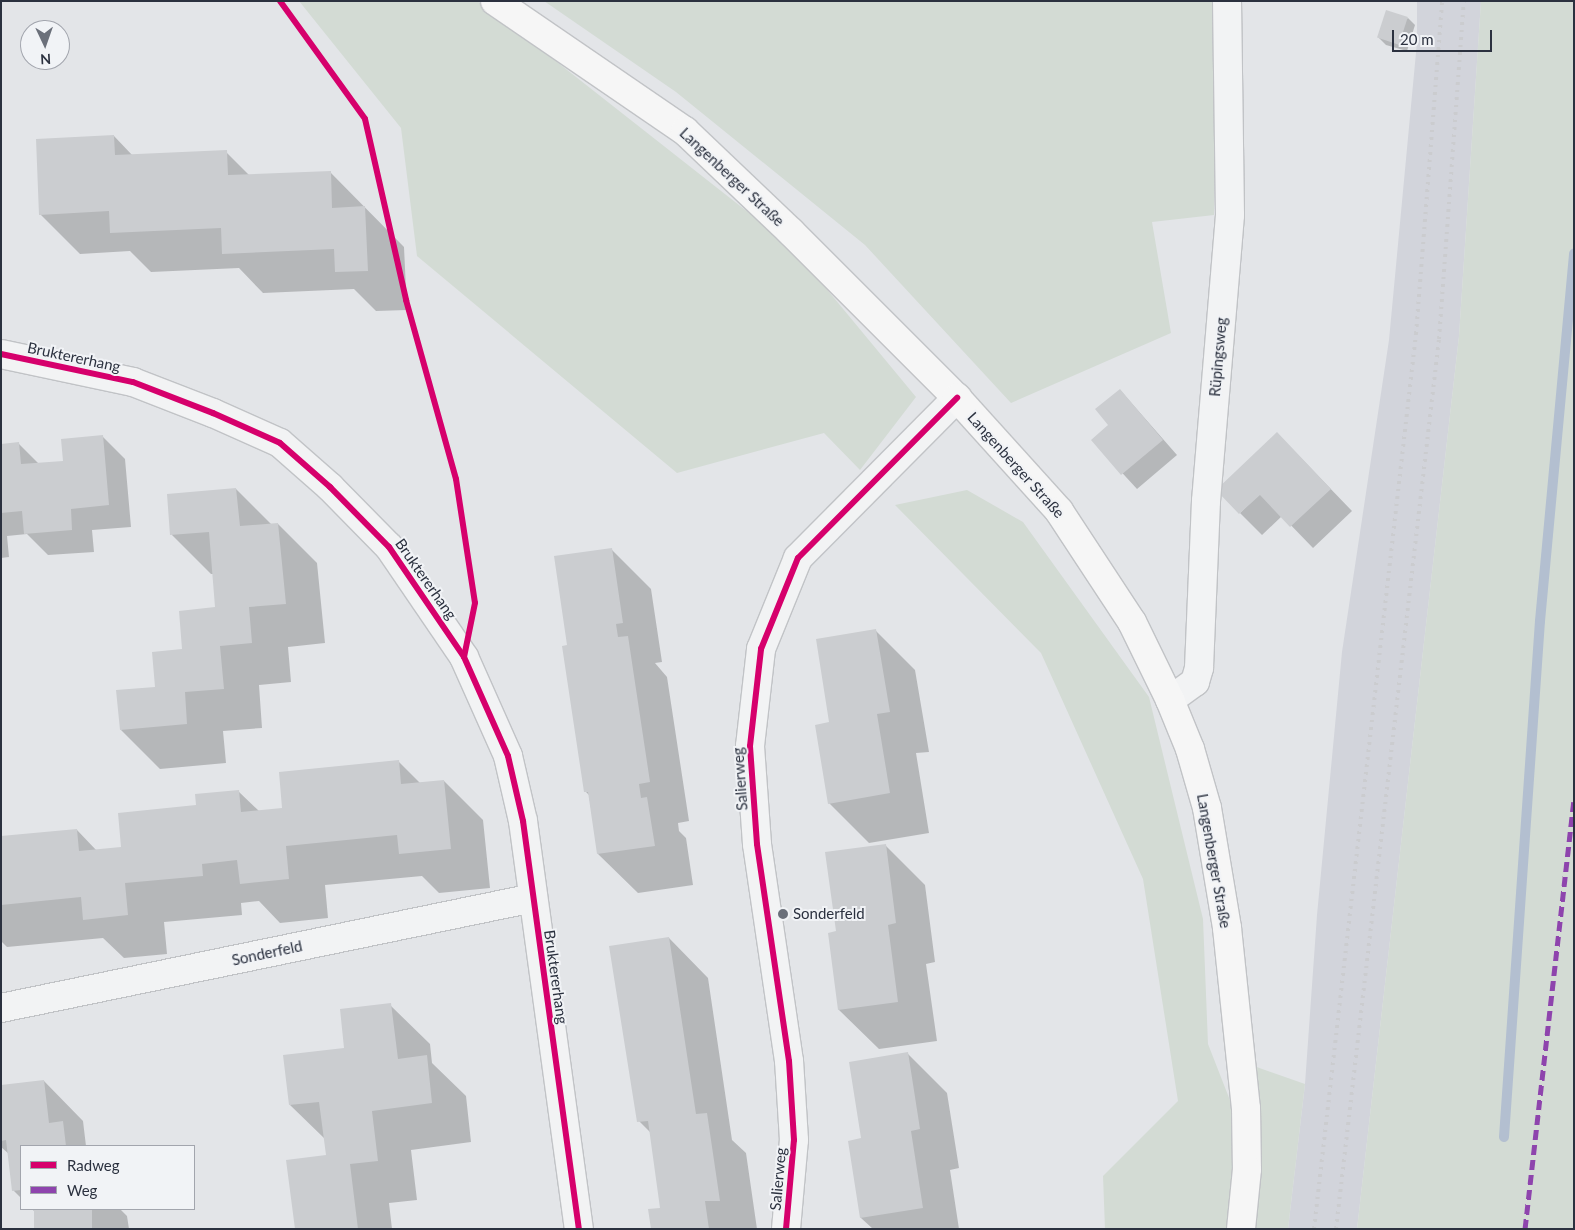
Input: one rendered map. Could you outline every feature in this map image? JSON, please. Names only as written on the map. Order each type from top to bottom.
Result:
[{"type":"main road","name":"Langenberger Straße","points":[[494,1],[685,131],[790,232],[957,398],[1059,511],[1132,622],[1170,700],[1190,750],[1207,808],[1227,928],[1246,1108],[1247,1169],[1241,1229]]},
{"type":"street","name":"Rüpingsweg","points":[[1170,700],[1195,682],[1199,668],[1206,501],[1230,215],[1227,1]]},
{"type":"street","name":"Bruktererhang","points":[[1,354],[133,382],[213,413],[280,443],[330,487],[389,547],[464,657],[508,756],[523,821],[579,1229]]},
{"type":"street","name":"Salierweg","points":[[786,1229],[794,1140],[789,1061],[757,844],[750,746],[761,649],[798,558],[957,398]]},
{"type":"street","name":"Sonderfeld","points":[[1,1008],[533,898]]},
{"type":"shaded area","points":[[299,1],[477,1],[791,246],[916,397],[860,470],[824,433],[677,473],[417,256],[401,128]]},
{"type":"shaded area","points":[[544,1],[1214,1],[1214,215],[1152,222],[1171,333],[1011,403],[865,245],[676,92]]},
{"type":"shaded area","points":[[1417,1],[1481,1],[1459,336],[1357,1229],[1288,1229],[1305,1084],[1317,915],[1342,652],[1389,340],[1417,42]]},
{"type":"shaded area","points":[[1481,1],[1574,1],[1574,1229],[1357,1229],[1459,336]]},
{"type":"shaded area","points":[[967,490],[1023,522],[1149,697],[1203,919],[1208,1044],[1233,1108],[1232,1229],[1105,1229],[1103,1176],[1178,1101],[1143,879],[1041,653],[895,505]]},
{"type":"shaded area","points":[[1251,1065],[1305,1084],[1288,1229],[1249,1229]]},
{"type":"building","points":[[1386,10],[1408,17],[1399,45],[1377,38]]},
{"type":"building","points":[[114,135],[115,155],[227,150],[228,175],[331,171],[332,208],[365,206],[368,271],[335,272],[334,249],[222,254],[221,228],[110,233],[109,211],[39,215],[36,139]]},
{"type":"building","points":[[1120,389],[1163,440],[1121,475],[1091,440],[1108,425],[1095,409]]},
{"type":"building","points":[[1277,432],[1331,489],[1290,527],[1260,495],[1239,514],[1216,490]]},
{"type":"building","points":[[103,435],[109,505],[71,509],[72,530],[24,534],[22,511],[1,513],[1,444],[19,442],[21,464],[63,461],[61,439]]},
{"type":"building","points":[[236,488],[240,526],[278,523],[286,604],[249,607],[252,643],[220,646],[224,689],[185,692],[187,724],[120,730],[116,690],[155,687],[152,652],[182,649],[179,611],[215,607],[209,532],[170,535],[167,494]]},
{"type":"building","points":[[612,548],[623,623],[616,624],[618,637],[628,636],[650,782],[639,784],[641,798],[647,797],[655,846],[597,854],[588,792],[584,792],[562,646],[567,645],[554,556]]},
{"type":"building","points":[[876,629],[890,712],[877,714],[890,793],[828,804],[815,725],[829,722],[816,639]]},
{"type":"building","points":[[399,760],[401,784],[444,780],[451,849],[399,854],[397,835],[286,846],[289,879],[240,884],[237,860],[202,864],[203,876],[125,883],[128,915],[83,920],[81,897],[1,905],[1,836],[77,829],[79,851],[121,847],[118,813],[196,805],[195,794],[239,790],[241,812],[282,808],[279,772]]},
{"type":"building","points":[[886,844],[896,923],[888,925],[898,1002],[838,1010],[828,933],[836,931],[825,852]]},
{"type":"building","points":[[669,937],[696,1114],[707,1113],[720,1201],[705,1201],[709,1229],[651,1229],[648,1209],[660,1208],[648,1121],[637,1122],[609,946]]},
{"type":"building","points":[[391,1003],[398,1059],[427,1055],[432,1103],[372,1111],[378,1161],[350,1164],[358,1229],[295,1229],[286,1160],[326,1155],[319,1102],[289,1105],[283,1055],[344,1048],[340,1009]]},
{"type":"building","points":[[908,1052],[920,1129],[911,1131],[923,1208],[860,1218],[848,1141],[861,1138],[849,1062]]},
{"type":"building","points":[[44,1080],[49,1123],[63,1121],[66,1145],[20,1145],[20,1190],[12,1191],[6,1140],[1,1141],[1,1085]]},
{"type":"building","points":[[34,1210],[92,1210],[92,1229],[34,1229]]},
{"type":"waterway","points":[[1504,1137],[1540,621],[1574,254]]},
{"type":"railway","points":[[1314,1229],[1416,334],[1442,1]]},
{"type":"railway","points":[[1336,1229],[1439,339],[1464,1]]},
{"type":"marked path","points":[[1525,1229],[1574,802]]},
{"type":"cycle path","points":[[280,1],[365,119],[406,300],[456,479],[475,603],[464,657]]},
{"type":"cycle path","points":[[1,354],[133,382],[213,413],[280,443],[330,487],[389,547],[464,657],[508,756],[523,821],[579,1229]]},
{"type":"cycle path","points":[[786,1229],[794,1140],[789,1061],[757,844],[750,746],[761,649],[798,558],[957,398]]},
{"type":"place","name":"Sonderfeld","points":[[783,914]]}]
